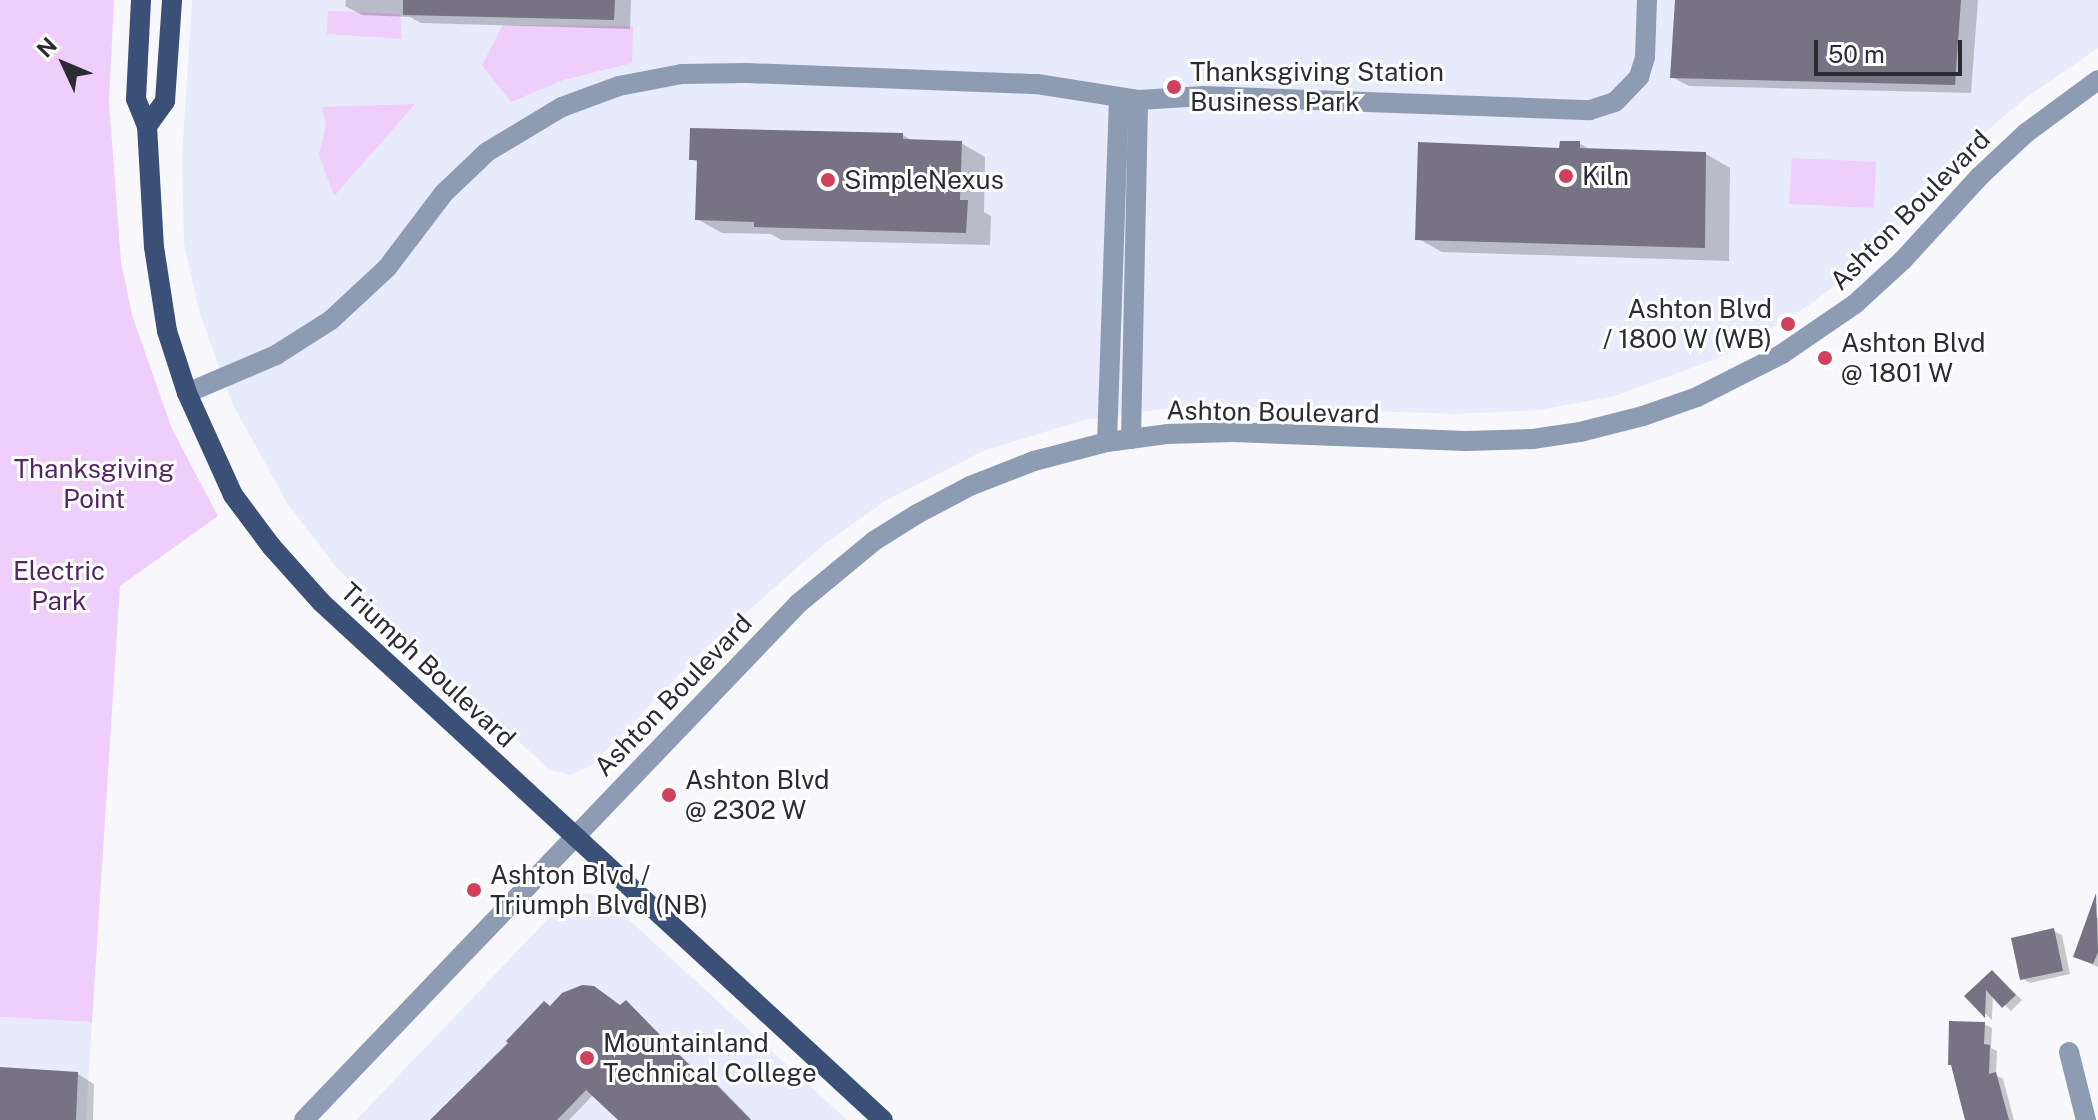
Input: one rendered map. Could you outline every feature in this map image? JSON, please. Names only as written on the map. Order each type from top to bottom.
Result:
[{"type":"main road","name":"Triumph Boulevard","points":[[141,0],[136,99],[147,126],[154,247],[167,331],[187,393],[233,495],[312,593],[883,1120]]},
{"type":"main road","points":[[147,126],[165,101],[172,0]]},
{"type":"street","points":[[187,393],[276,355],[331,320],[387,268],[444,193],[487,152],[562,107],[619,86],[682,74],[747,73],[1037,84],[1129,99],[1204,96],[1590,110],[1615,102],[1639,77],[1645,57],[1647,0]]},
{"type":"street","name":"Ashton Boulevard","points":[[304,1120],[789,613],[874,541],[970,486],[1034,461],[1107,442],[1233,432],[1453,441],[1533,439],[1643,416],[1697,397],[1782,354],[1855,304],[1903,260],[1979,177],[2026,133],[2098,80]]},
{"type":"street","points":[[1129,99],[1131,439]]},
{"type":"street","points":[[1107,442],[1129,99]]},
{"type":"street","points":[[2069,1052],[2086,1120]]},
{"type":"shaded area","points":[[192,0],[2098,0],[2098,48],[2027,97],[1989,129],[1893,232],[1838,283],[1808,306],[1724,356],[1615,396],[1539,410],[1456,414],[1191,405],[1084,420],[983,451],[885,501],[822,546],[700,653],[593,764],[571,775],[550,770],[388,622],[336,567],[287,503],[233,405],[200,314],[184,244],[182,158]]},
{"type":"shaded area","points":[[586,893],[603,897],[612,904],[847,1120],[356,1120],[567,899]]},
{"type":"shaded area","points":[[0,1017],[92,1022],[86,1120],[0,1120]]},
{"type":"green space","name":"Thanksgiving Point","points":[[0,0],[114,0],[109,101],[121,262],[132,315],[172,429],[218,516],[120,586],[92,1022],[0,1017]]},
{"type":"green space","points":[[328,11],[400,14],[402,39],[327,34]]},
{"type":"green space","points":[[503,25],[633,26],[632,63],[563,80],[511,102],[482,65]]},
{"type":"green space","points":[[415,104],[334,196],[319,155],[326,125],[322,107]]},
{"type":"green space","points":[[1792,158],[1876,162],[1874,208],[1789,204]]},
{"type":"building","points":[[403,0],[615,0],[614,20],[403,15]]},
{"type":"building","points":[[1675,0],[1961,0],[1955,85],[1670,78]]},
{"type":"building","name":"SimpleNexus","points":[[690,128],[903,133],[903,139],[962,141],[960,200],[968,200],[966,233],[754,227],[754,222],[695,220],[697,160],[689,160]]},
{"type":"building","points":[[1560,141],[1580,141],[1580,148],[1706,152],[1705,248],[1415,240],[1418,142],[1559,148]]},
{"type":"building","points":[[2096,893],[2098,952],[2093,964],[2073,957]]},
{"type":"building","points":[[2054,928],[2063,971],[2020,980],[2011,938]]},
{"type":"building","points":[[1992,970],[2016,995],[2002,1008],[1986,990],[1985,1018],[1964,996]]},
{"type":"building","name":"Mountainland Technical College","points":[[582,985],[594,986],[620,1005],[626,1000],[701,1077],[705,1073],[751,1120],[618,1120],[586,1090],[557,1120],[430,1120],[508,1043],[506,1041],[544,1001],[550,1006],[562,993]]},
{"type":"building","points":[[1949,1021],[1985,1022],[1984,1044],[1990,1045],[1989,1074],[1996,1072],[2009,1120],[1965,1120],[1951,1065],[1948,1065]]},
{"type":"building","points":[[0,1067],[78,1072],[76,1120],[0,1120]]},
{"type":"place","name":"Thanksgiving Station Business Park","points":[[1174,87]]},
{"type":"place","name":"Kiln","points":[[1566,176]]},
{"type":"place","name":"SimpleNexus","points":[[828,180]]},
{"type":"place","name":"Ashton Blvd / 1800 W (WB)","points":[[1788,324]]},
{"type":"place","name":"Ashton Blvd @ 1801 W","points":[[1825,358]]},
{"type":"place","name":"Ashton Blvd @ 2302 W","points":[[669,795]]},
{"type":"place","name":"Ashton Blvd / Triumph Blvd (NB)","points":[[474,890]]},
{"type":"place","name":"Mountainland Technical College","points":[[587,1058]]},
{"type":"park label","name":"Electric Park","points":[[59,586]]}]
